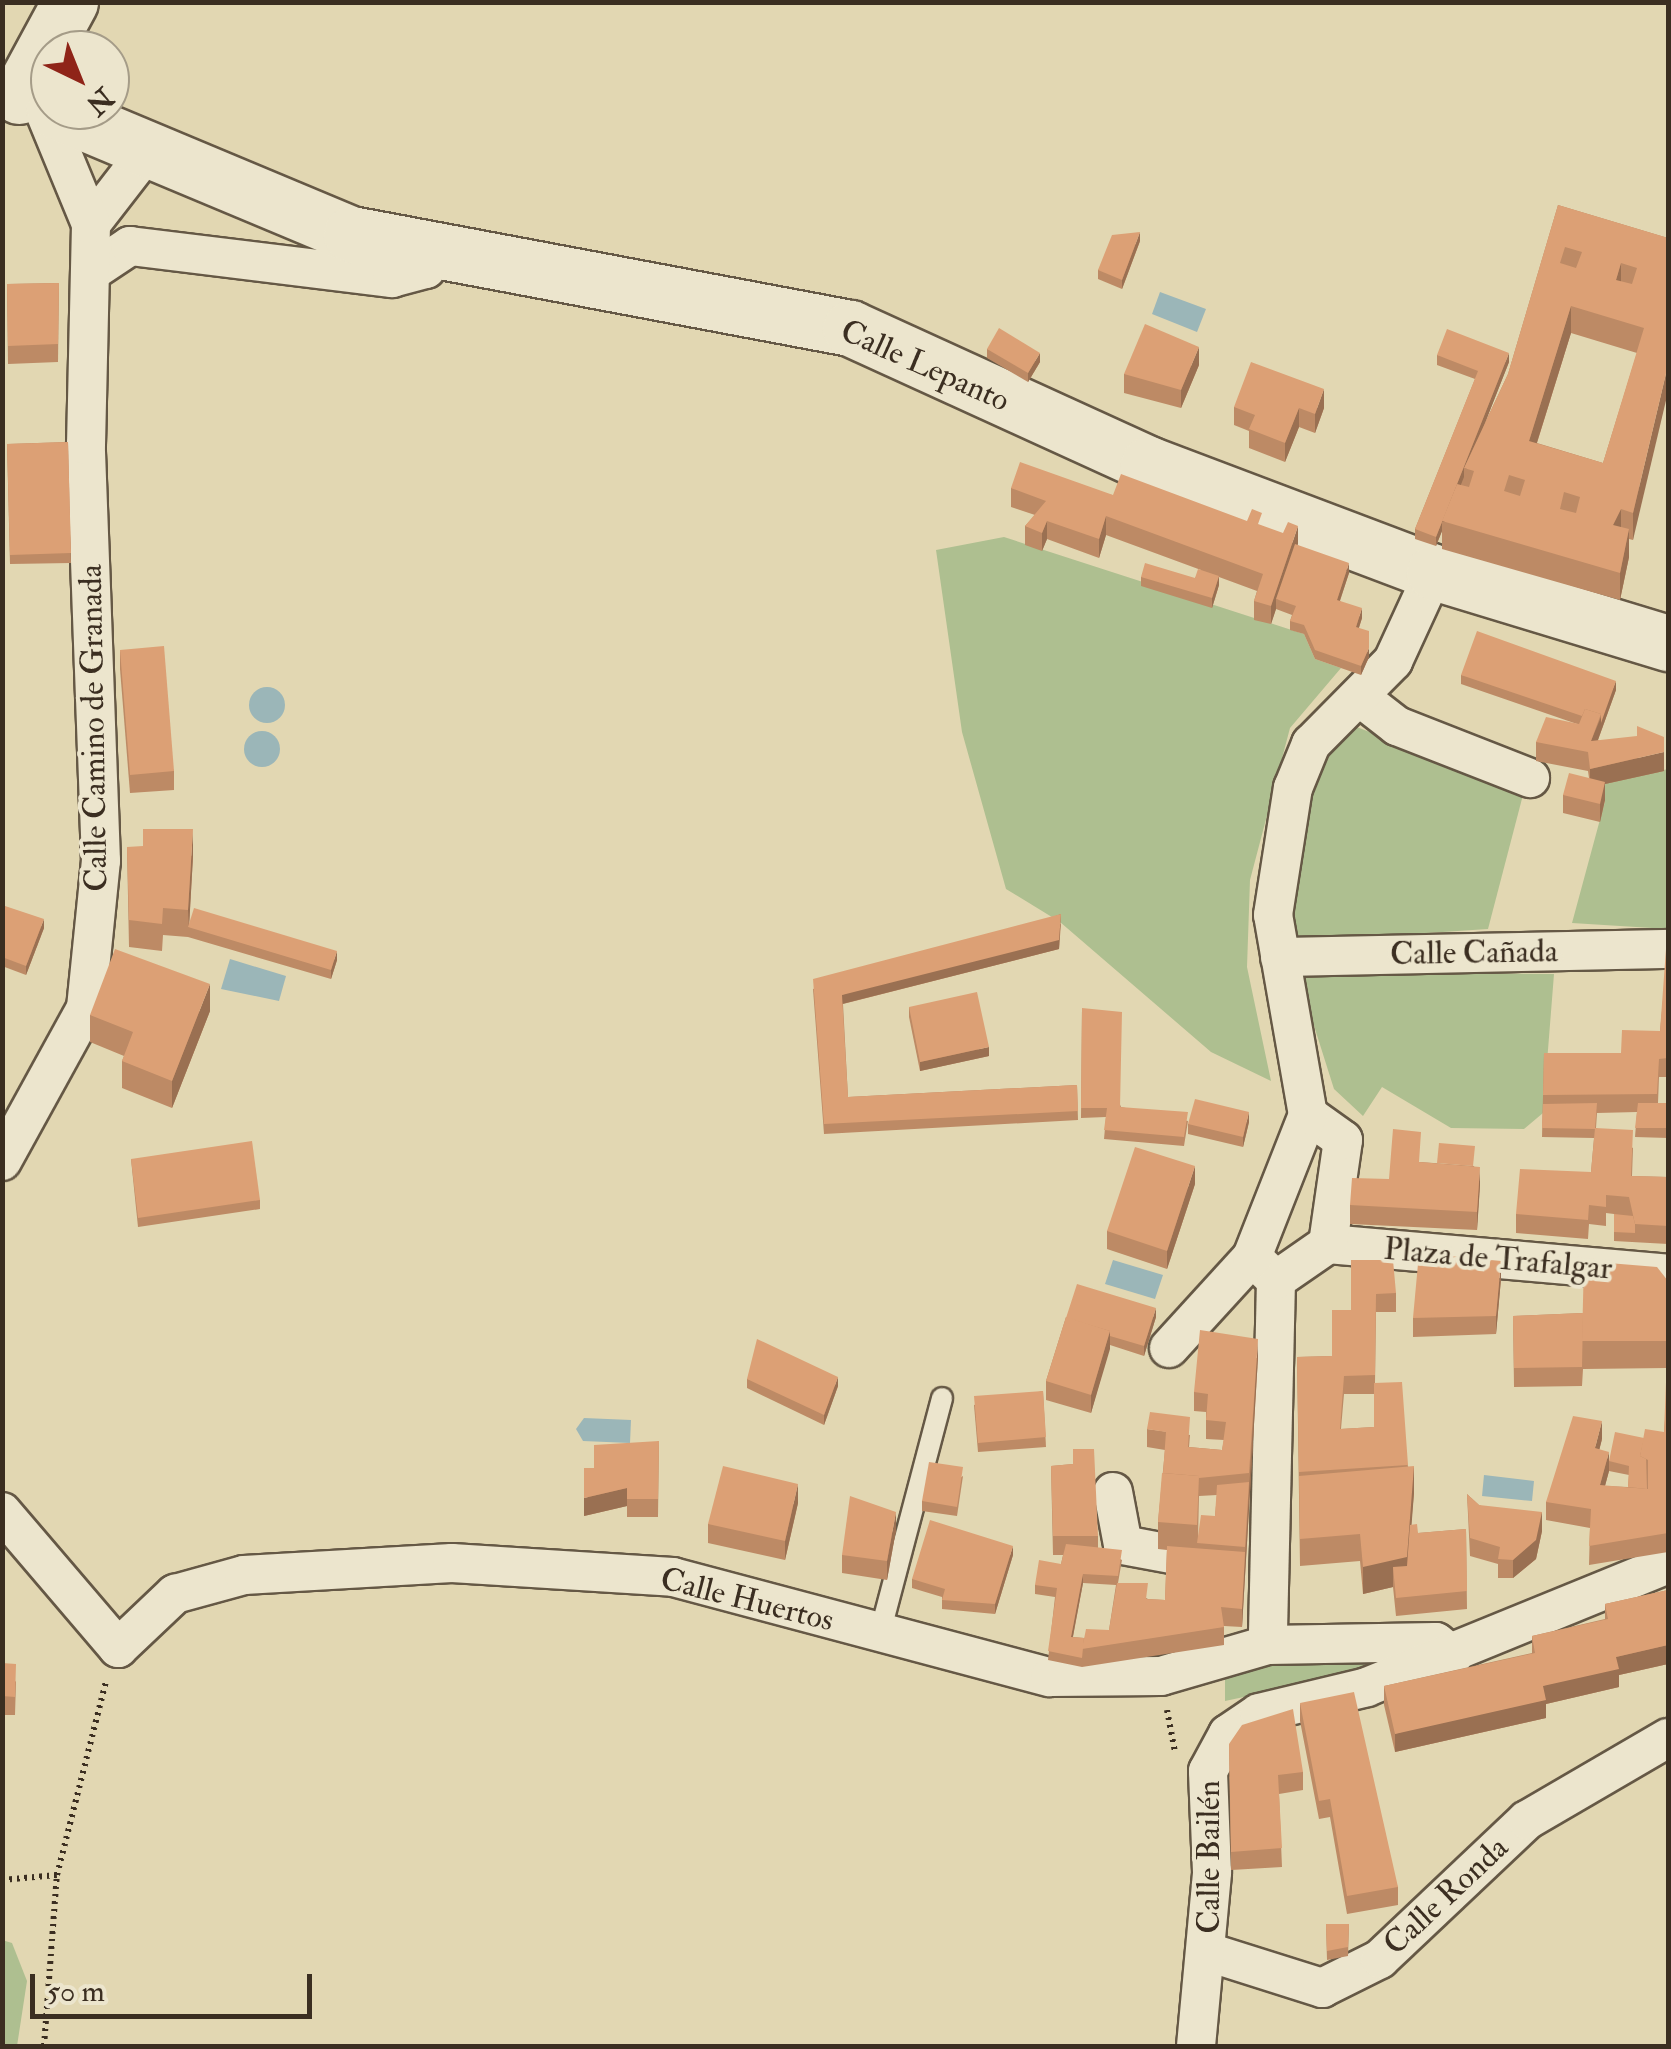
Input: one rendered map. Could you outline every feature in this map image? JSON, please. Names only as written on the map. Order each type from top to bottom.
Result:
[{"type":"street","points":[[60,30],[70,2]]},
{"type":"street","points":[[50,130],[98,214],[130,246],[392,278],[426,270],[433,256]]},
{"type":"street","name":"Calle Lepanto","points":[[102,130],[267,204],[433,256],[850,328],[1148,464],[1434,572],[1668,644]]},
{"type":"street","points":[[98,214],[149,149]]},
{"type":"street","name":"Calle Camino de Granada","points":[[2,1161],[86,1008],[97,938],[86,444],[98,214]]},
{"type":"street","points":[[92,272],[130,246]]},
{"type":"street","points":[[1268,1645],[1271,1566],[1264,1268],[1308,1115],[1272,915],[1293,788],[1311,744],[1362,698],[1393,661],[1434,572]]},
{"type":"street","points":[[1362,698],[1397,726],[1530,778]]},
{"type":"street","name":"Calle Cañada","points":[[1280,957],[1668,949]]},
{"type":"street","points":[[1168,1348],[1264,1268],[1328,1244],[1342,1140],[1308,1115]]},
{"type":"street","name":"Plaza de Trafalgar","points":[[1328,1244],[1668,1274]]},
{"type":"street","points":[[1113,1492],[1123,1545],[1271,1566]]},
{"type":"street","points":[[2,1512],[118,1648]]},
{"type":"street","name":"Calle Huertos","points":[[118,1648],[175,1594],[244,1574],[452,1564],[673,1577],[1050,1678],[1161,1676],[1268,1645],[1436,1642],[1453,1656]]},
{"type":"street","name":"Calle Bailén","points":[[1196,2046],[1208,1952],[1208,1771],[1228,1734],[1258,1712],[1453,1656],[1668,1564]]},
{"type":"street","name":"Calle Ronda","points":[[1208,1952],[1322,1988],[1380,1959],[1526,1820],[1668,1738]]},
{"type":"lane","points":[[880,1633],[942,1398]]},
{"type":"path","points":[[44,2046],[57,1874],[81,1755],[118,1648]]},
{"type":"path","points":[[2,1880],[57,1874]]},
{"type":"green space","points":[[1004,537],[1304,634],[1315,659],[1341,668],[1290,728],[1250,880],[1247,967],[1271,1081],[1211,1052],[1060,922],[1006,889],[962,732],[936,550]]},
{"type":"green space","points":[[1354,726],[1524,791],[1488,929],[1290,942],[1293,833],[1322,748]]},
{"type":"green space","points":[[1668,769],[1668,929],[1572,923],[1605,801],[1590,787]]},
{"type":"green space","points":[[1297,972],[1554,974],[1543,1113],[1524,1129],[1451,1128],[1382,1087],[1363,1116],[1334,1089]]},
{"type":"green space","points":[[1373,1651],[1386,1667],[1225,1701],[1225,1679],[1268,1660]]},
{"type":"green space","points":[[2,1940],[12,1943],[27,1981],[17,2046],[3,2046]]},
{"type":"water","points":[[1160,292],[1206,309],[1197,332],[1152,314]]},
{"type":"water","points":[[267,687],[280,692],[285,705],[280,718],[267,723],[254,718],[249,705],[254,692]]},
{"type":"water","points":[[262,731],[275,736],[280,749],[275,762],[262,767],[249,762],[244,749],[249,736]]},
{"type":"water","points":[[230,959],[286,976],[279,1001],[221,989]]},
{"type":"water","points":[[1113,1260],[1163,1275],[1155,1299],[1105,1284]]},
{"type":"water","points":[[584,1418],[631,1420],[630,1443],[583,1441],[576,1429]]},
{"type":"water","points":[[1484,1475],[1534,1481],[1532,1501],[1482,1496]]},
{"type":"building","points":[[1558,205],[1668,238],[1668,365],[1633,513],[1621,509],[1613,525],[1629,529],[1620,573],[1442,521],[1457,484],[1469,487],[1474,471],[1464,468],[1508,374]],"holes":[[[1565,247],[1582,252],[1576,268],[1560,263]],[[1621,263],[1637,268],[1632,284],[1616,280]],[[1571,306],[1644,328],[1603,463],[1529,441]],[[1509,475],[1525,480],[1520,496],[1504,491]],[[1564,492],[1580,497],[1576,513],[1560,509]]]},
{"type":"building","points":[[1140,232],[1122,280],[1098,270],[1112,235]]},
{"type":"building","points":[[59,283],[58,344],[8,346],[7,284]]},
{"type":"building","points":[[1145,324],[1199,347],[1181,390],[1124,374]]},
{"type":"building","points":[[999,328],[1040,353],[1028,373],[987,349]]},
{"type":"building","points":[[1447,329],[1509,353],[1436,537],[1415,529],[1478,371],[1437,355]]},
{"type":"building","points":[[1251,362],[1324,389],[1315,414],[1299,408],[1285,443],[1249,429],[1255,415],[1234,407]]},
{"type":"building","points":[[68,442],[71,553],[10,555],[7,444]]},
{"type":"building","points":[[1020,462],[1113,495],[1121,474],[1247,521],[1252,509],[1262,513],[1258,524],[1283,533],[1288,522],[1298,526],[1271,606],[1254,601],[1263,574],[1106,516],[1099,539],[1047,521],[1042,533],[1025,526],[1046,501],[1011,488]]},
{"type":"building","points":[[1295,544],[1349,563],[1337,600],[1362,608],[1356,627],[1369,631],[1369,648],[1361,666],[1315,650],[1304,625],[1290,621],[1296,606],[1276,599]]},
{"type":"building","points":[[1145,563],[1195,578],[1198,569],[1219,576],[1212,598],[1141,577]]},
{"type":"building","points":[[1477,631],[1616,681],[1601,723],[1601,714],[1585,709],[1582,716],[1461,675]]},
{"type":"building","points":[[164,646],[174,771],[130,775],[120,650]]},
{"type":"building","points":[[1585,709],[1601,714],[1591,741],[1637,736],[1637,726],[1664,737],[1664,752],[1590,769],[1588,752],[1536,742],[1546,717],[1579,724]]},
{"type":"building","points":[[1569,773],[1605,782],[1600,804],[1563,795]]},
{"type":"building","points":[[143,829],[193,829],[188,910],[163,908],[162,924],[129,920],[127,847],[143,846]]},
{"type":"building","points":[[2,905],[44,919],[26,966],[2,957]]},
{"type":"building","points":[[194,908],[337,951],[331,970],[188,927]]},
{"type":"building","points":[[1061,914],[1059,940],[842,995],[848,1097],[1077,1085],[1078,1111],[824,1124],[813,979]]},
{"type":"building","points":[[115,949],[210,984],[172,1081],[122,1061],[133,1032],[90,1015]]},
{"type":"building","points":[[1666,949],[1668,1058],[1659,1059],[1657,1094],[1543,1095],[1544,1053],[1621,1053],[1622,1030],[1660,1031]]},
{"type":"building","points":[[977,992],[989,1047],[920,1062],[909,1007]]},
{"type":"building","points":[[1082,1008],[1122,1012],[1120,1107],[1188,1112],[1184,1137],[1104,1130],[1107,1108],[1081,1108]]},
{"type":"building","points":[[1195,1099],[1249,1112],[1243,1137],[1188,1124]]},
{"type":"building","points":[[1597,1103],[1595,1129],[1542,1128],[1543,1104]]},
{"type":"building","points":[[1638,1103],[1668,1103],[1668,1128],[1635,1128]]},
{"type":"building","points":[[1595,1128],[1633,1130],[1631,1176],[1668,1177],[1668,1226],[1635,1224],[1629,1197],[1606,1195],[1606,1207],[1589,1205],[1588,1220],[1516,1214],[1520,1169],[1591,1172]]},
{"type":"building","points":[[1393,1129],[1421,1132],[1419,1162],[1480,1167],[1477,1212],[1350,1205],[1352,1178],[1389,1179]]},
{"type":"building","points":[[252,1141],[260,1200],[138,1218],[131,1159]]},
{"type":"building","points":[[1439,1143],[1475,1146],[1473,1166],[1437,1163]]},
{"type":"building","points":[[1135,1147],[1195,1166],[1167,1251],[1107,1231]]},
{"type":"building","points":[[1614,1214],[1633,1216],[1635,1233],[1614,1232]]},
{"type":"building","points":[[1419,1253],[1501,1261],[1496,1316],[1413,1318]]},
{"type":"building","points":[[1351,1260],[1393,1260],[1396,1293],[1376,1294],[1375,1375],[1344,1376],[1340,1429],[1374,1427],[1374,1383],[1402,1382],[1408,1465],[1299,1472],[1297,1357],[1332,1356],[1332,1310],[1351,1310]]},
{"type":"building","points":[[1584,1261],[1657,1267],[1668,1281],[1667,1341],[1582,1341]]},
{"type":"building","points":[[1077,1284],[1156,1308],[1144,1346],[1066,1318]]},
{"type":"building","points":[[1583,1313],[1582,1367],[1514,1368],[1513,1316]]},
{"type":"building","points":[[1066,1317],[1110,1331],[1091,1395],[1046,1381]]},
{"type":"building","points":[[1200,1330],[1258,1339],[1249,1473],[1199,1478],[1163,1473],[1166,1432],[1147,1429],[1150,1412],[1190,1417],[1188,1447],[1222,1450],[1226,1422],[1206,1420],[1208,1394],[1194,1392]]},
{"type":"building","points":[[757,1339],[838,1377],[824,1415],[747,1379]]},
{"type":"building","points":[[1666,1382],[1668,1533],[1589,1546],[1591,1509],[1546,1502],[1573,1416],[1602,1421],[1595,1448],[1609,1452],[1600,1485],[1648,1489],[1648,1460],[1640,1456],[1645,1429],[1664,1432]]},
{"type":"building","points":[[1043,1391],[1046,1437],[978,1443],[974,1396]]},
{"type":"building","points":[[1615,1432],[1644,1438],[1640,1456],[1646,1459],[1647,1489],[1628,1487],[1629,1466],[1609,1461]]},
{"type":"building","points":[[659,1441],[658,1499],[627,1499],[627,1488],[584,1498],[584,1468],[594,1468],[594,1445]]},
{"type":"building","points":[[1073,1449],[1094,1449],[1098,1536],[1053,1536],[1051,1466],[1073,1464]]},
{"type":"building","points":[[929,1462],[963,1467],[957,1507],[922,1501]]},
{"type":"building","points":[[723,1466],[798,1484],[785,1541],[708,1524]]},
{"type":"building","points":[[1414,1466],[1407,1557],[1363,1567],[1360,1534],[1300,1539],[1299,1476]]},
{"type":"building","points":[[1162,1473],[1199,1476],[1197,1525],[1158,1522]]},
{"type":"building","points":[[1249,1482],[1245,1547],[1197,1543],[1201,1515],[1215,1516],[1217,1485]]},
{"type":"building","points":[[1467,1494],[1479,1505],[1542,1512],[1536,1540],[1513,1560],[1498,1559],[1500,1547],[1470,1538]]},
{"type":"building","points":[[850,1496],[896,1512],[887,1561],[842,1555]]},
{"type":"building","points":[[930,1520],[1013,1546],[995,1604],[942,1600],[945,1589],[912,1579]]},
{"type":"building","points":[[1417,1524],[1418,1533],[1466,1529],[1467,1591],[1396,1598],[1393,1567],[1407,1566],[1410,1525]]},
{"type":"building","points":[[1066,1544],[1122,1550],[1118,1576],[1083,1574],[1071,1637],[1084,1638],[1082,1658],[1048,1651],[1057,1588],[1035,1585],[1039,1560],[1061,1564]]},
{"type":"building","points":[[1167,1546],[1245,1552],[1242,1609],[1221,1607],[1224,1627],[1082,1649],[1086,1629],[1109,1630],[1117,1583],[1148,1583],[1146,1599],[1165,1600]]},
{"type":"building","points":[[1668,1590],[1668,1645],[1616,1657],[1619,1669],[1543,1686],[1546,1700],[1395,1734],[1384,1686],[1535,1653],[1532,1636],[1608,1619],[1605,1604]]},
{"type":"building","points":[[2,1663],[16,1664],[15,1697],[2,1696]]},
{"type":"building","points":[[1354,1692],[1398,1887],[1347,1896],[1330,1799],[1319,1801],[1300,1703]]},
{"type":"building","points":[[1293,1709],[1303,1772],[1278,1775],[1282,1848],[1231,1852],[1229,1744],[1242,1725]]},
{"type":"building","points":[[1326,1924],[1349,1924],[1348,1947],[1327,1951]]}]
